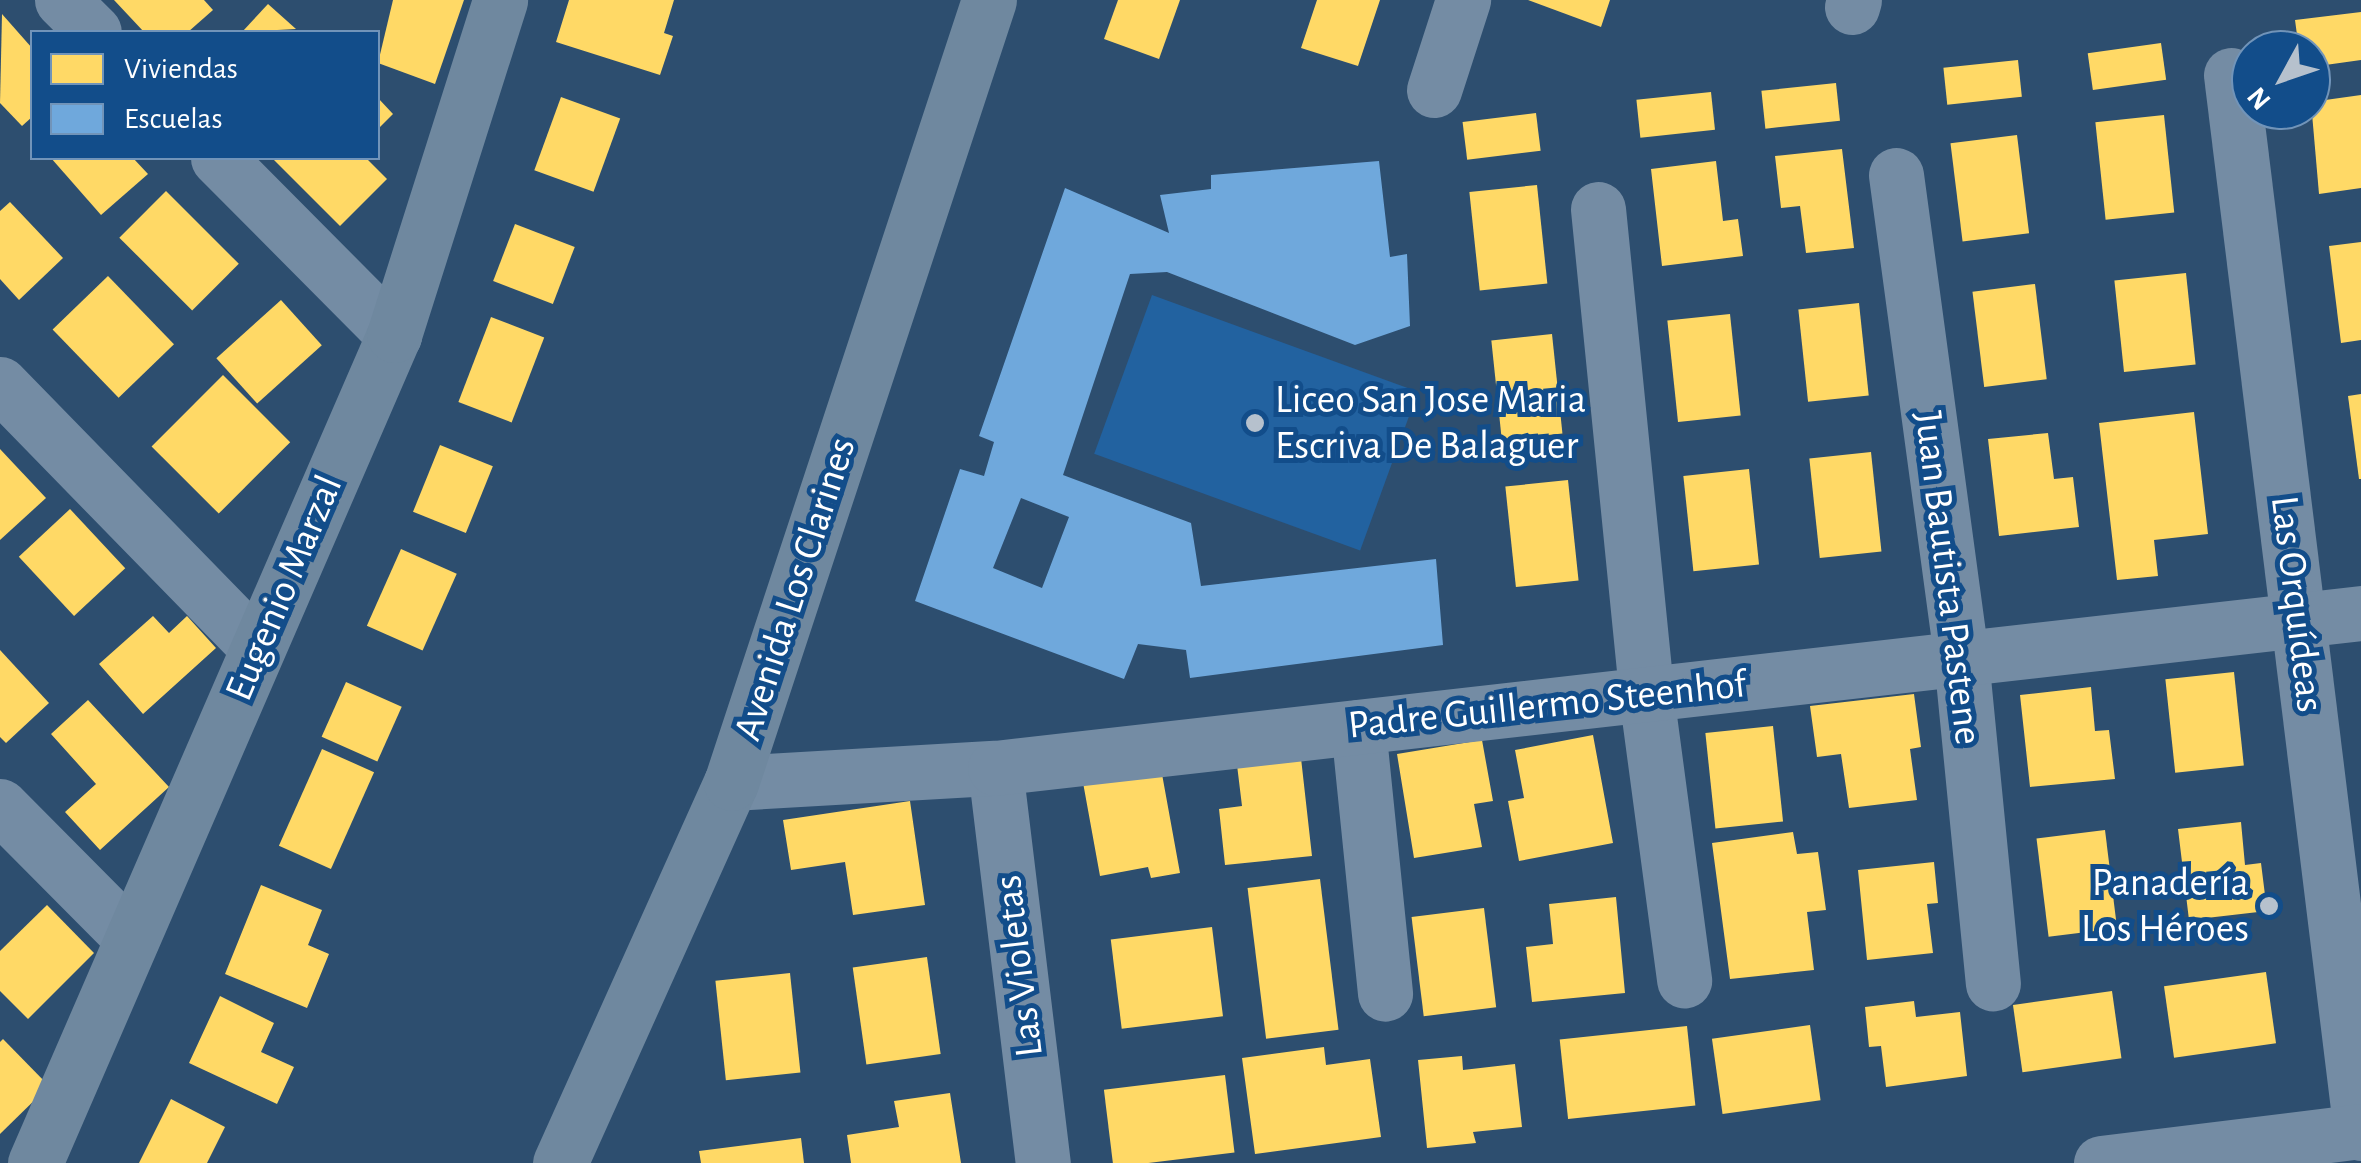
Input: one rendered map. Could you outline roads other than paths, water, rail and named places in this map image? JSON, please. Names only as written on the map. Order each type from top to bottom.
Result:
[{"type":"main road","name":"Eugenio Marzal","points":[[35,1163],[394,334],[500,0]]},
{"type":"main road","name":"Avenida Los Clarines","points":[[560,1163],[731,783],[988,0]]},
{"type":"street","points":[[62,0],[92,30]]},
{"type":"street","points":[[1434,90],[1463,0]]},
{"type":"street","name":"Las Orquídeas","points":[[2238,130],[2361,1132]]},
{"type":"street","points":[[220,160],[394,334]]},
{"type":"street","name":"Juan Bautista Pastene","points":[[1896,175],[1961,658],[1993,983]]},
{"type":"street","points":[[1598,210],[1646,694],[1684,980]]},
{"type":"street","points":[[0,384],[258,648]]},
{"type":"street","name":"Padre Guillermo Steenhof","points":[[731,783],[995,768],[2361,613]]},
{"type":"street","points":[[1358,727],[1385,994]]},
{"type":"street","name":"Las Violetas","points":[[995,768],[1043,1163]]},
{"type":"street","points":[[0,806],[132,939]]},
{"type":"street","points":[[2101,1163],[2361,1132]]},
{"type":"place","name":"Liceo San Jose Maria Escriva De Balaguer","points":[[1255,423]]},
{"type":"place","name":"Panadería Los Héroes","points":[[2269,906]]}]
